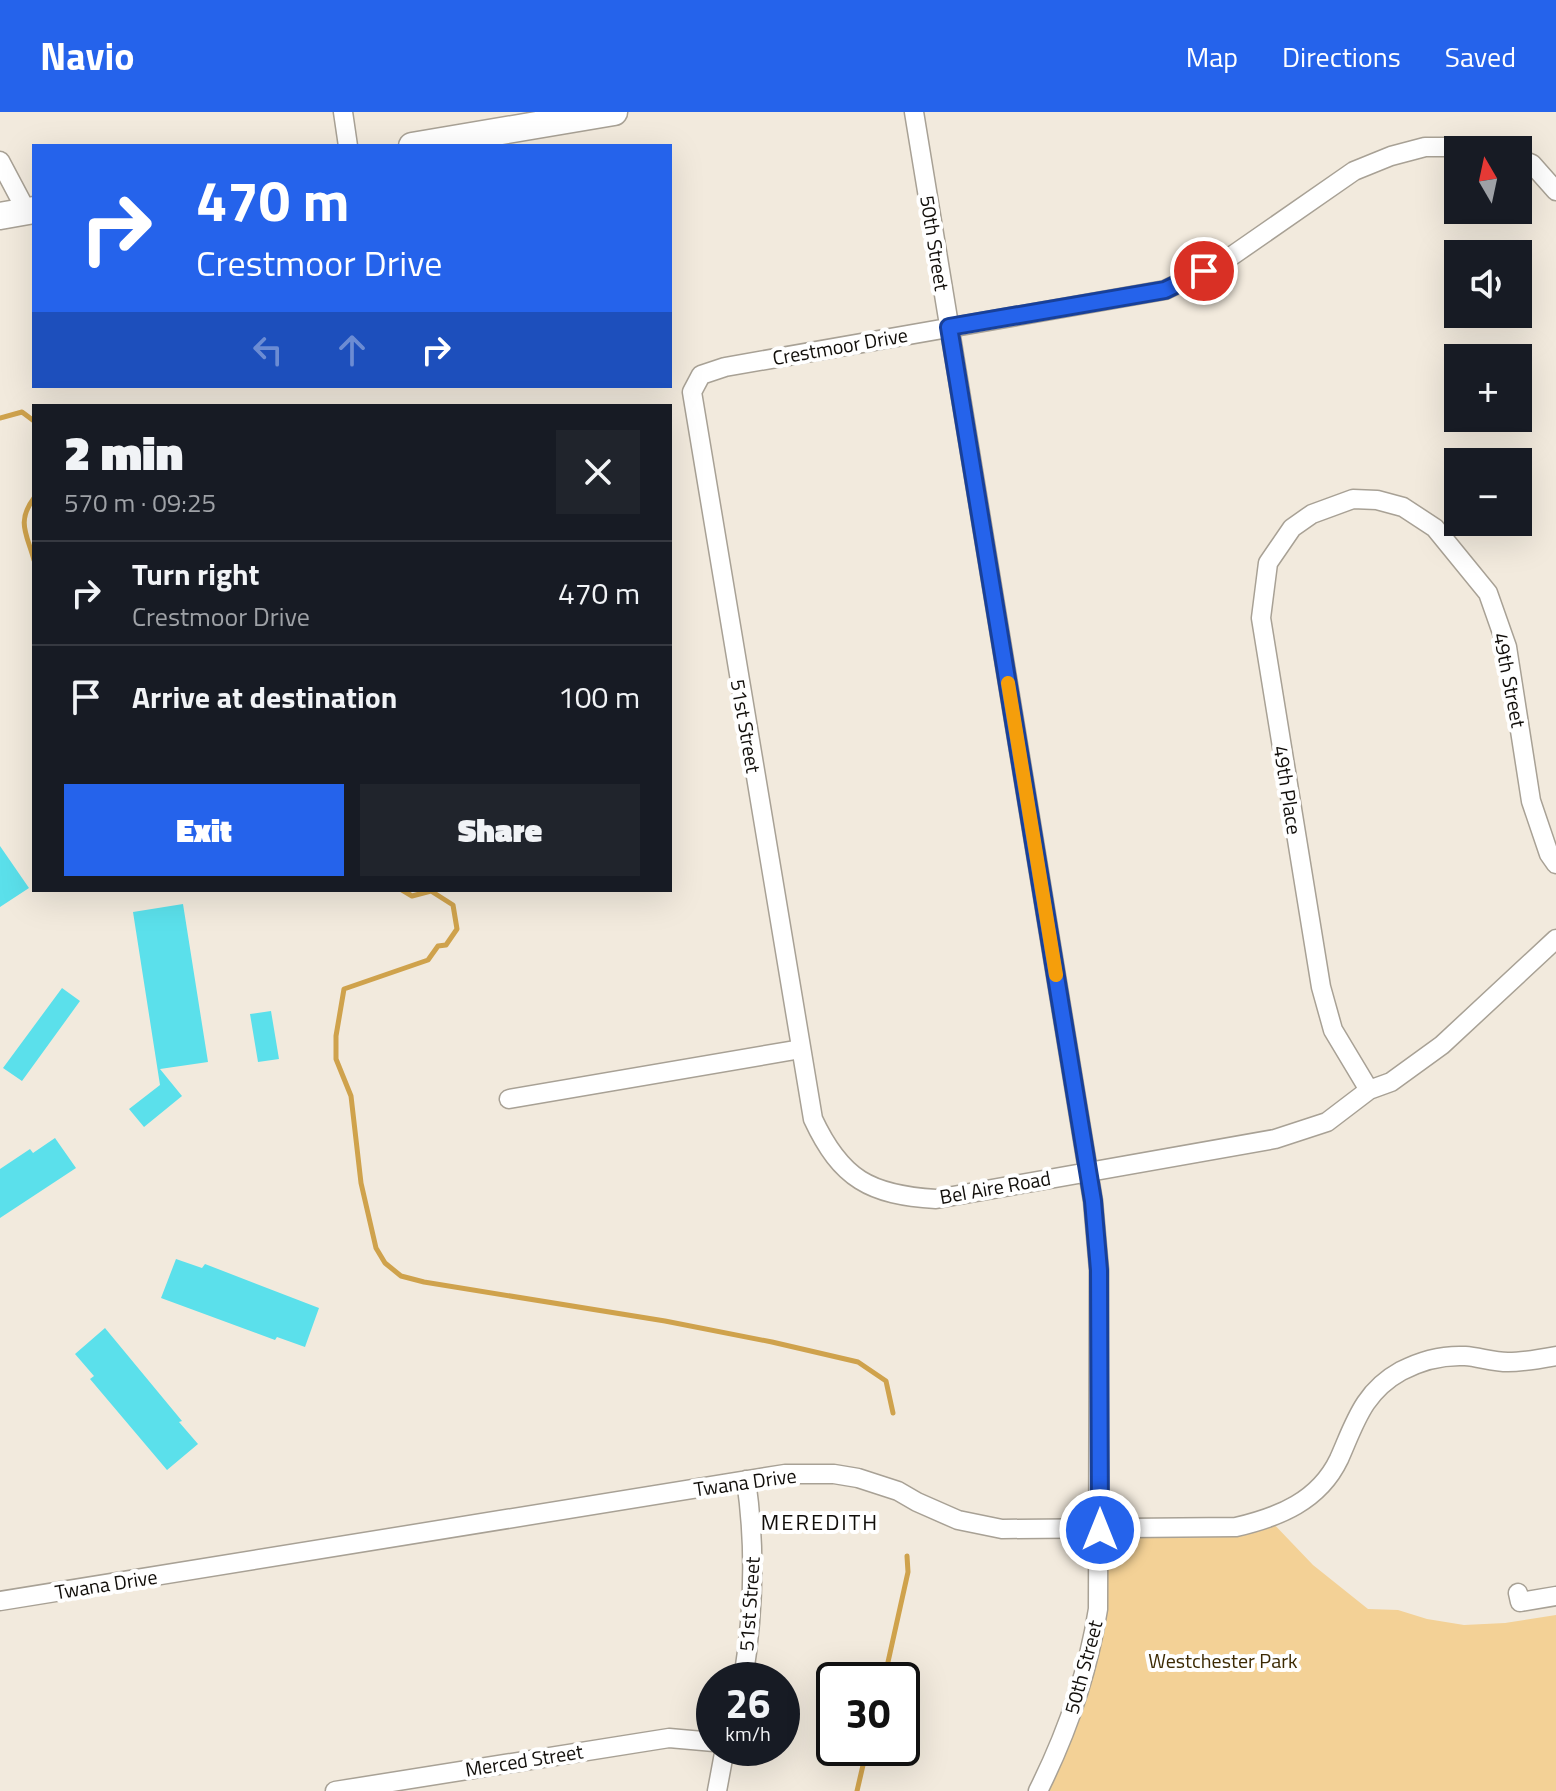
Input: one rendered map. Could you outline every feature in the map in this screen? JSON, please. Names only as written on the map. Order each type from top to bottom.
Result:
[{"type":"main road","points":[[424,144],[610,112]]},
{"type":"main road","points":[[0,216],[30,211]]},
{"type":"street","points":[[343,112],[348,144]]},
{"type":"street","name":"50th Street","points":[[914,112],[1089,1171],[1099,1270],[1098,1609],[1093,1646],[1073,1710],[1038,1791]]},
{"type":"street","name":"Crestmoor Drive","points":[[693,402],[695,383],[701,375],[712,370],[1165,290],[1223,262],[1354,171],[1391,156],[1425,147],[1444,147]]},
{"type":"street","points":[[0,161],[30,211]]},
{"type":"street","points":[[1532,164],[1556,191]]},
{"type":"street","name":"51st Street","points":[[693,402],[801,1049]]},
{"type":"street","name":"49th Street","points":[[1329,507],[1353,499],[1377,500],[1403,507],[1435,528],[1488,593],[1507,647],[1531,801],[1549,854],[1556,864]]},
{"type":"street","name":"49th Place","points":[[1329,507],[1292,528],[1268,563],[1261,618],[1321,987],[1333,1030],[1369,1090]]},
{"type":"street","name":"Bel Aire Road","points":[[801,1049],[813,1119],[827,1149],[850,1174],[880,1190],[907,1197],[936,1199],[1275,1139],[1327,1122],[1369,1090],[1391,1082],[1442,1045],[1556,939]]},
{"type":"street","points":[[509,1099],[801,1049]]},
{"type":"street","name":"Twana Drive","points":[[0,1601],[785,1474],[834,1474],[858,1478],[898,1491],[958,1520],[1002,1529],[1236,1527],[1269,1519],[1298,1504],[1324,1482],[1365,1402],[1399,1372],[1442,1357],[1465,1356],[1505,1362],[1556,1356]]},
{"type":"street","name":"51st Street","points":[[746,1480],[752,1520],[754,1575],[746,1662]]},
{"type":"street","points":[[1518,1593],[1520,1602],[1556,1596]]},
{"type":"street","name":"Merced Street","points":[[335,1791],[669,1738],[696,1740]]},
{"type":"street","points":[[717,1791],[722,1766]]},
{"type":"green space","name":"Westchester Park","points":[[1269,1519],[1313,1565],[1368,1609],[1398,1610],[1464,1625],[1505,1623],[1556,1615],[1556,1791],[1038,1791],[1078,1697],[1100,1530]]},
{"type":"building","points":[[0,846],[29,888],[0,907]]},
{"type":"building","points":[[183,904],[208,1062],[160,1069],[182,1096],[144,1127],[129,1109],[160,1085],[133,912]]},
{"type":"building","points":[[62,988],[80,1001],[22,1081],[3,1068]]},
{"type":"building","points":[[271,1011],[279,1059],[258,1062],[250,1014]]},
{"type":"building","points":[[55,1138],[76,1168],[0,1218],[0,1169],[30,1149],[33,1153]]},
{"type":"building","points":[[176,1259],[202,1268],[205,1264],[319,1308],[305,1347],[277,1337],[275,1340],[161,1298]]},
{"type":"building","points":[[105,1328],[198,1444],[167,1470],[90,1379],[94,1376],[75,1354]]},
{"type":"waterway","points":[[0,418],[22,412],[32,420]]},
{"type":"waterway","points":[[32,501],[24,521],[32,554]]},
{"type":"waterway","points":[[405,892],[412,896],[427,892]]},
{"type":"waterway","points":[[433,892],[453,905],[457,929],[446,945],[438,946],[428,960],[344,989],[336,1036],[336,1059],[351,1096],[361,1183],[376,1248],[385,1263],[401,1276],[424,1282],[665,1321],[858,1362],[886,1381],[893,1413]]},
{"type":"waterway","points":[[888,1662],[908,1572],[907,1556]]},
{"type":"waterway","points":[[857,1791],[863,1766]]},
{"type":"slow traffic","points":[[1008,683],[1056,975]]},
{"type":"district","name":"MEREDITH","points":[[820,1522]]},
{"type":"route","points":[[1100,1530],[1099,1270],[1093,1201],[949,327],[1165,290],[1204,271]]}]
